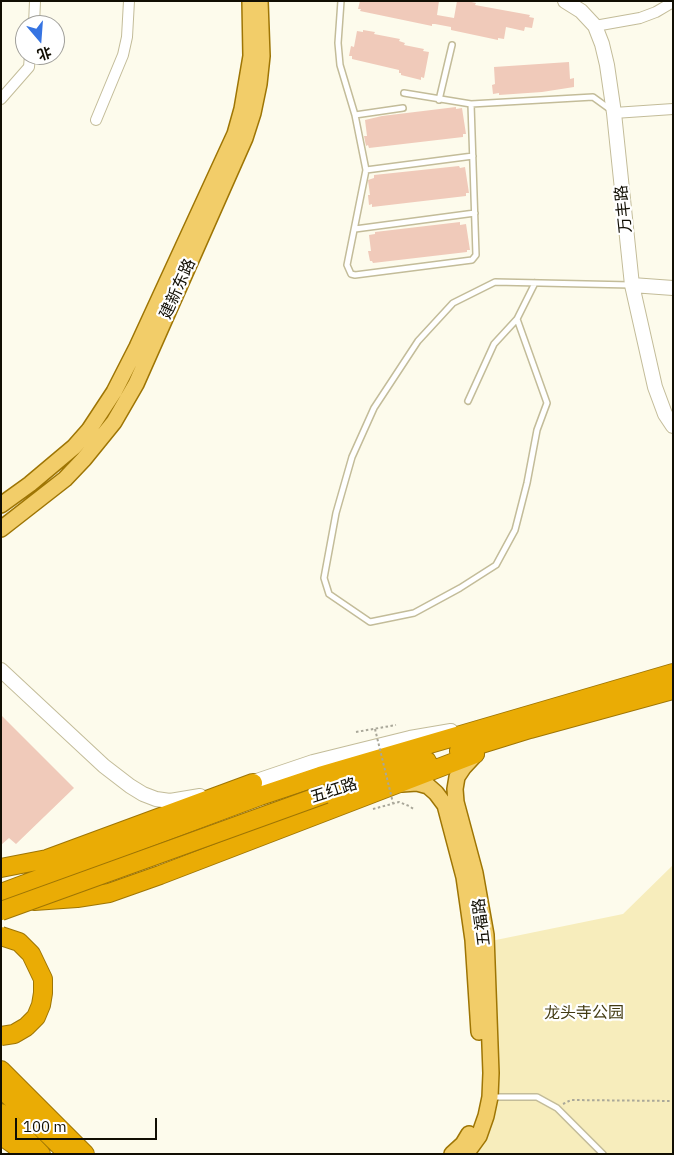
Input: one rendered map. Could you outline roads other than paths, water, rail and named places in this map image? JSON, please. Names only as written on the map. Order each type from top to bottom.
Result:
[{"type":"highway","name":"五红路","points":[[1,893],[260,796],[320,776],[673,673]]},
{"type":"highway","name":"五红路","points":[[1,911],[325,794],[530,729],[673,690]]},
{"type":"highway","points":[[1,902],[46,901],[109,892],[390,795],[475,754]]},
{"type":"highway","points":[[1,868],[47,859],[252,783]]},
{"type":"highway","points":[[1,936],[19,942],[31,954],[43,979],[41,1005],[36,1017],[26,1027],[14,1034],[1,1036]]},
{"type":"highway","points":[[1,1070],[85,1154]]},
{"type":"highway","points":[[1,1088],[68,1154]]},
{"type":"highway","points":[[1,1113],[42,1154]]},
{"type":"highway","points":[[1,1136],[27,1154]]},
{"type":"main road","name":"建新东路","points":[[1,505],[30,484],[74,447],[89,430],[114,392],[137,347],[231,143],[248,83],[251,56],[250,1]]},
{"type":"main road","name":"建新东路","points":[[1,529],[43,497],[84,459],[114,422],[136,384],[245,138],[259,84],[262,56],[260,1]]},
{"type":"main road","name":"万丰路","points":[[565,1],[581,11],[595,26],[602,44],[614,113],[632,285],[655,387],[665,414],[673,426]]},
{"type":"main road","points":[[632,285],[673,288]]},
{"type":"main road","points":[[1,500],[30,484]]},
{"type":"main road","name":"五红路","points":[[1,670],[104,766],[143,794],[163,800],[185,799],[252,783],[313,762],[410,738],[491,725]]},
{"type":"main road","name":"五福路","points":[[466,1154],[479,1136],[486,1116],[490,1097],[491,1073],[486,935],[475,873],[455,795],[457,778],[475,754],[530,729]]},
{"type":"main road","name":"五福路","points":[[390,795],[407,783],[428,786],[436,794],[445,805],[464,877],[473,940],[483,1096],[479,1115],[472,1130],[463,1144],[452,1154]]},
{"type":"main road","points":[[1,1136],[18,1154]]},
{"type":"street","points":[[34,15],[35,1]]},
{"type":"street","points":[[96,120],[123,54],[127,37],[129,1]]},
{"type":"street","points":[[595,26],[640,18],[656,12],[673,2]]},
{"type":"street","points":[[1,100],[29,65]]},
{"type":"street","points":[[614,113],[673,109]]},
{"type":"lane","points":[[341,1],[338,42],[340,60],[355,115],[366,170],[347,265],[349,272],[355,275],[472,260],[476,255],[471,104]]},
{"type":"lane","points":[[439,100],[452,45]]},
{"type":"lane","points":[[404,93],[471,104],[593,97],[614,113]]},
{"type":"lane","points":[[355,115],[403,108]]},
{"type":"lane","points":[[366,170],[474,156]]},
{"type":"lane","points":[[355,229],[475,213]]},
{"type":"lane","points":[[517,318],[547,403],[537,430],[527,483],[515,530],[496,565],[460,588],[414,613],[370,622],[329,594],[324,578],[336,513],[352,457],[374,408],[418,341],[453,303],[495,282],[632,285]]},
{"type":"lane","points":[[468,401],[494,344],[517,318],[534,283]]},
{"type":"lane","points":[[490,1097],[537,1097],[557,1108],[603,1154]]},
{"type":"park label","name":"龙头寺公园","points":[[584,1013]]}]
